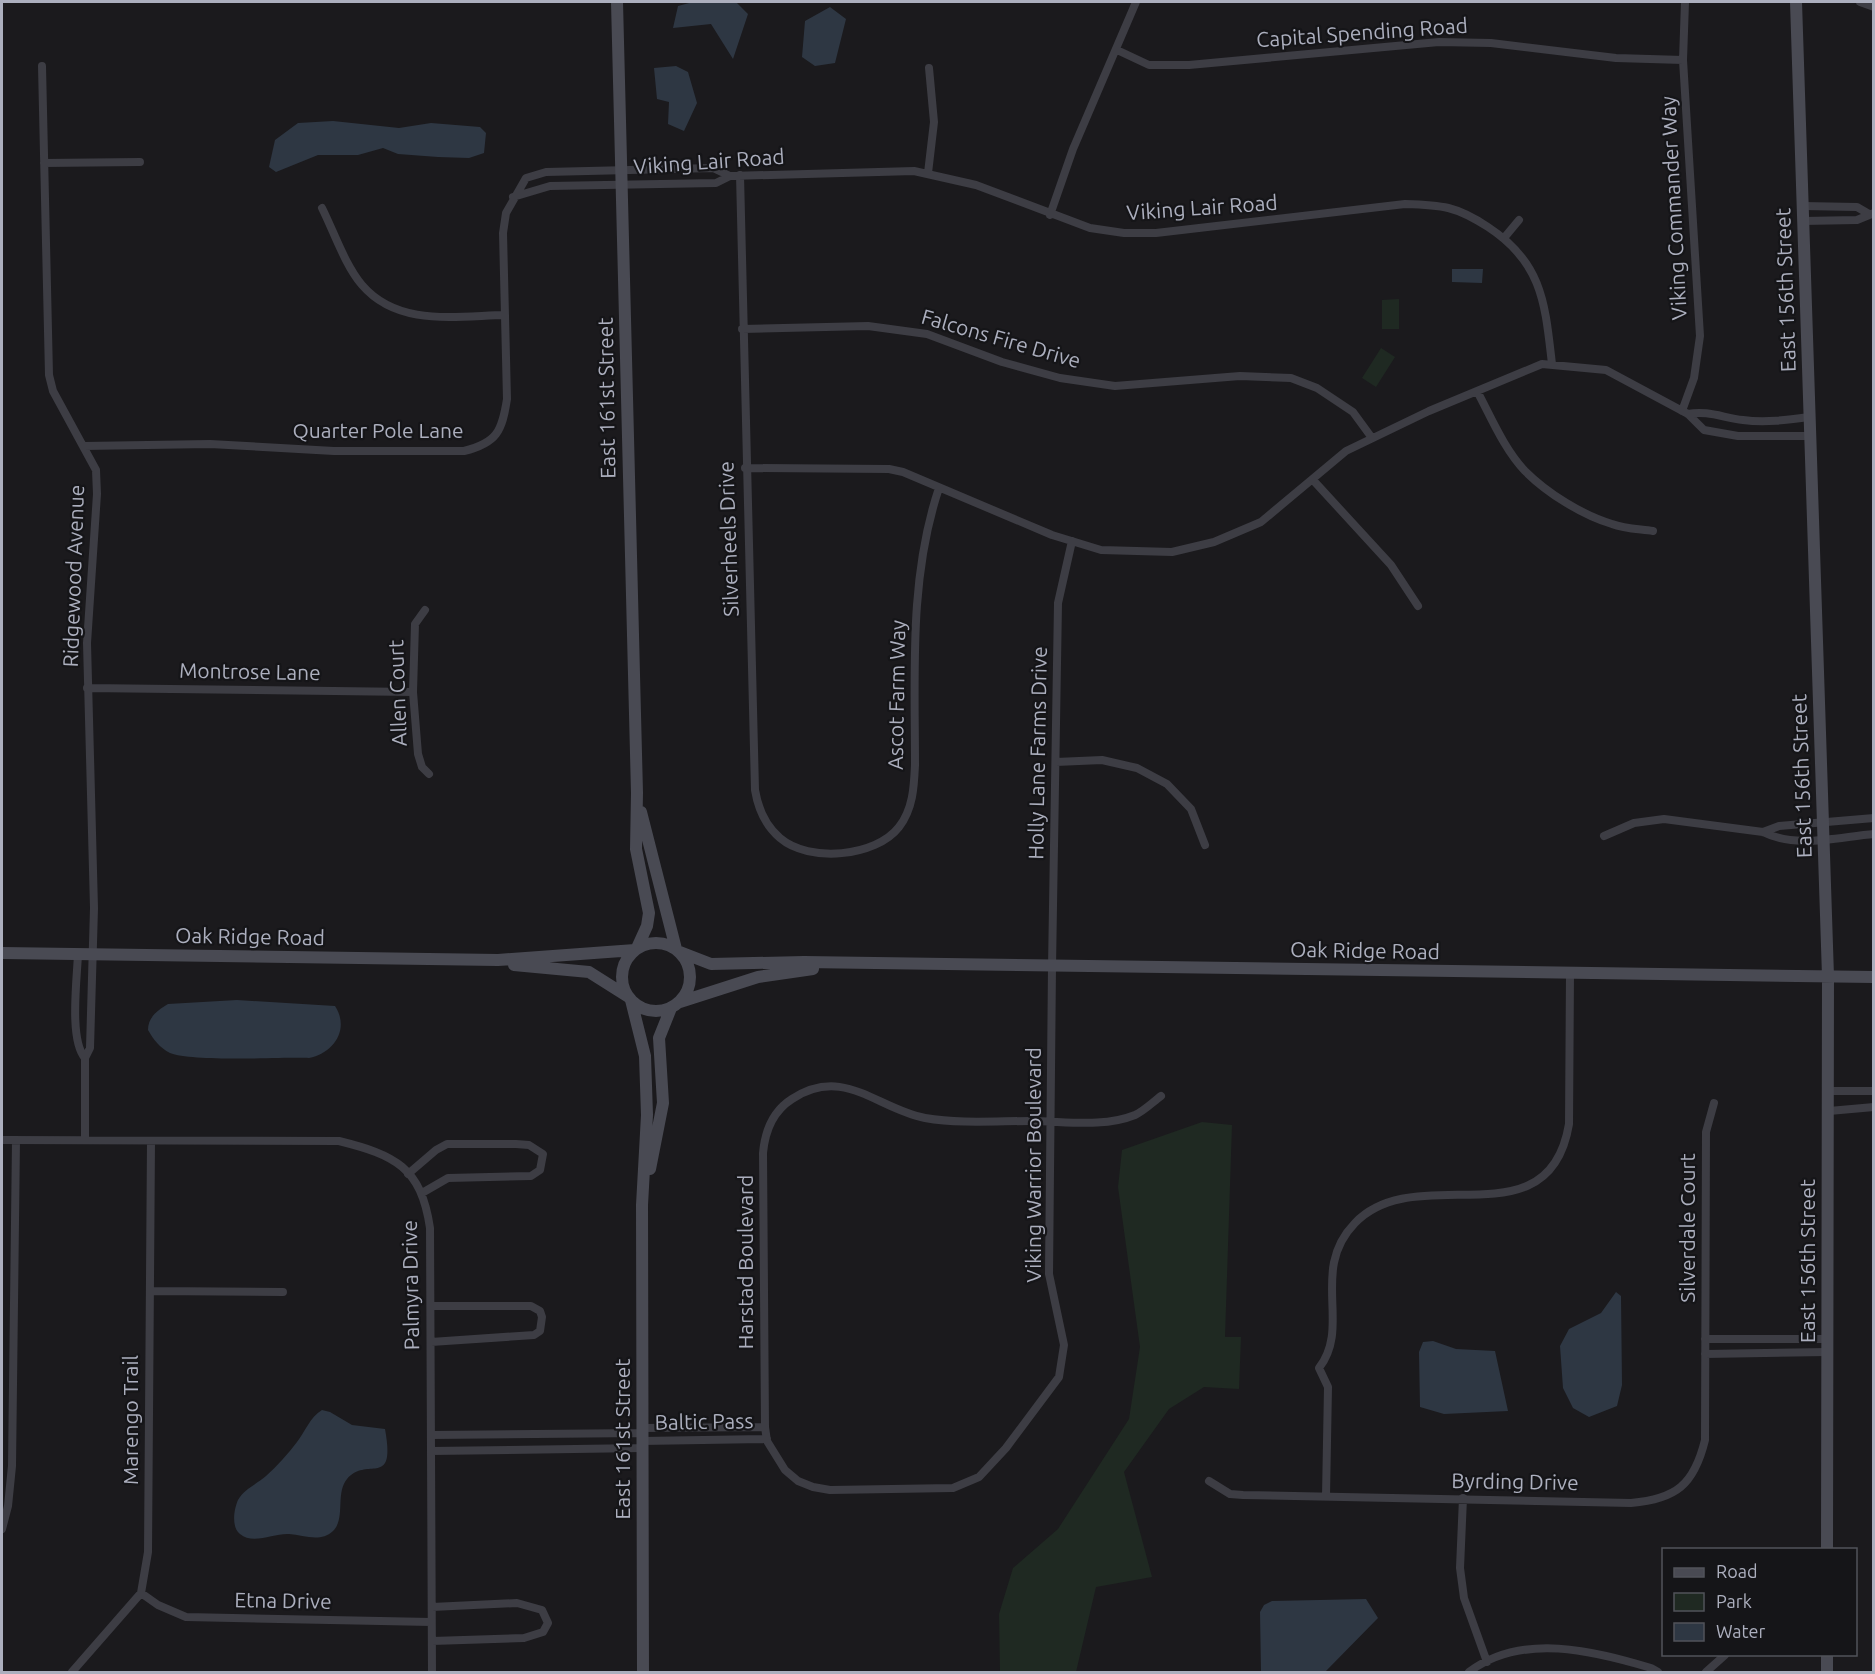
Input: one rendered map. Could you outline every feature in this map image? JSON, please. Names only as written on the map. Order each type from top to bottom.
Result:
[{"type":"street","name":"East 161st Street","points":[[617,2],[637,793],[636,849],[649,913],[647,926],[636,949]]},
{"type":"street","points":[[1050,215],[1074,149],[1136,2]]},
{"type":"street","name":"Viking Commander Way","points":[[1685,412],[1694,378],[1700,336],[1683,60],[1686,2]]},
{"type":"street","name":"East 156th Street","points":[[1796,2],[1828,976],[1827,1548]]},
{"type":"street","points":[[1860,2],[1874,7]]},
{"type":"street","name":"Capital Spending Road","points":[[1117,50],[1149,65],[1189,65],[1439,42],[1491,43],[1616,58],[1683,60]]},
{"type":"street","name":"Ridgewood Avenue","points":[[42,66],[49,375],[53,391],[96,470],[97,494],[87,643],[94,871],[90,1048],[86,1058]]},
{"type":"street","points":[[928,173],[934,122],[929,68]]},
{"type":"street","points":[[44,163],[140,162]]},
{"type":"street","name":"Quarter Pole Lane","points":[[84,446],[210,444],[334,451],[465,452],[484,446],[503,426],[507,399],[503,233],[506,213],[513,197],[526,178],[546,172],[713,168],[730,176]]},
{"type":"street","name":"Viking Lair Road","points":[[621,186],[716,183],[730,176],[740,175],[914,171],[976,185],[1089,228],[1156,233],[1314,217],[1405,204],[1446,205],[1472,217],[1504,238],[1521,253],[1533,272],[1546,312],[1552,364]]},
{"type":"street","name":"Silverheels Drive","points":[[740,175],[755,790],[758,806],[781,839],[808,850],[832,852]]},
{"type":"street","points":[[513,197],[550,186],[621,186]]},
{"type":"street","points":[[1803,206],[1857,207],[1871,213]]},
{"type":"street","points":[[322,208],[361,284],[377,300],[395,310],[420,316],[505,315]]},
{"type":"street","points":[[1803,221],[1857,220],[1871,213]]},
{"type":"street","points":[[1504,238],[1519,219]]},
{"type":"street","name":"Falcons Fire Drive","points":[[742,329],[868,326],[927,334],[1002,362],[1049,375],[1115,386],[1240,376],[1292,378],[1317,388],[1353,412],[1372,438]]},
{"type":"street","points":[[746,468],[889,469],[903,472],[1072,541],[1101,550],[1172,552],[1214,542],[1261,522],[1346,451],[1542,364],[1606,370],[1685,412],[1704,429],[1738,436],[1810,436]]},
{"type":"street","points":[[1477,391],[1511,452],[1525,471],[1566,501],[1599,519],[1614,525],[1653,531]]},
{"type":"street","points":[[1685,412],[1701,411],[1745,420],[1770,421],[1809,417]]},
{"type":"street","points":[[1313,480],[1392,565],[1418,606]]},
{"type":"street","name":"Ascot Farm Way","points":[[832,852],[860,851],[878,845],[900,826],[908,813],[913,793],[915,765],[918,588],[928,527],[939,488]]},
{"type":"street","name":"Holly Lane Farms Drive","points":[[1052,967],[1059,603],[1072,541]]},
{"type":"street","name":"Allen Court","points":[[425,610],[415,624],[413,692],[418,754],[422,767],[429,774]]},
{"type":"street","name":"Montrose Lane","points":[[87,688],[413,692]]},
{"type":"street","points":[[1056,762],[1102,760],[1137,768],[1167,784],[1191,809],[1205,845]]},
{"type":"street","name":"East 161st Street","points":[[637,793],[678,950]]},
{"type":"street","points":[[1763,832],[1779,826],[1874,818]]},
{"type":"street","points":[[1604,836],[1634,823],[1664,819],[1763,832],[1777,839],[1823,840],[1874,834]]},
{"type":"street","points":[[659,942],[678,950],[690,971],[690,982],[675,1005],[648,1010],[630,999],[622,977],[623,966],[636,949],[659,942]]},
{"type":"street","name":"Oak Ridge Road","points":[[2,953],[498,960],[636,949]]},
{"type":"street","name":"Oak Ridge Road","points":[[678,950],[711,964],[804,962],[855,965],[1874,977]]},
{"type":"street","points":[[78,954],[76,1034],[80,1052],[86,1058],[85,1140]]},
{"type":"street","name":"Oak Ridge Road","points":[[498,960],[514,965],[589,972],[630,999]]},
{"type":"street","name":"Oak Ridge Road","points":[[675,1005],[758,977],[855,965]]},
{"type":"street","name":"Viking Warrior Boulevard","points":[[979,1477],[1006,1448],[1059,1377],[1064,1345],[1049,1274],[1052,967]]},
{"type":"street","points":[[1326,1496],[1328,1387],[1319,1368],[1330,1352],[1330,1289],[1334,1260],[1343,1239],[1354,1223],[1376,1207],[1397,1198],[1514,1192],[1537,1181],[1559,1155],[1569,1124],[1570,973]]},
{"type":"street","name":"East 161st Street","points":[[630,999],[645,1056],[647,1115],[642,1205],[643,1672]]},
{"type":"street","name":"East 161st Street","points":[[642,1205],[663,1103],[659,1038],[675,1005]]},
{"type":"street","name":"Harstad Boulevard","points":[[979,1477],[953,1488],[830,1490],[798,1481],[774,1457],[765,1426],[763,1153],[765,1136],[772,1120],[786,1103],[814,1089],[843,1086],[923,1118],[953,1121],[1051,1121]]},
{"type":"street","points":[[1828,1091],[1874,1091]]},
{"type":"street","points":[[1051,1121],[1107,1122],[1136,1114],[1161,1096]]},
{"type":"street","name":"Silverdale Court","points":[[1705,1354],[1706,1132],[1714,1103]]},
{"type":"street","points":[[1829,1111],[1874,1107]]},
{"type":"street","name":"Palmyra Drive","points":[[2,1140],[339,1140],[380,1151],[408,1174],[422,1193],[430,1228],[432,1672]]},
{"type":"street","points":[[2,1529],[8,1506],[12,1466],[16,1140]]},
{"type":"street","name":"Marengo Trail","points":[[141,1593],[148,1552],[151,1141]]},
{"type":"street","points":[[408,1174],[436,1150],[447,1144],[529,1145],[543,1154],[540,1170],[531,1176],[448,1178],[422,1193]]},
{"type":"street","points":[[150,1291],[282,1292]]},
{"type":"street","points":[[431,1306],[531,1306],[540,1311],[542,1317],[540,1331],[534,1335],[431,1342]]},
{"type":"street","points":[[1705,1339],[1827,1339]]},
{"type":"street","points":[[1705,1354],[1827,1352]]},
{"type":"street","name":"Byrding Drive","points":[[1209,1481],[1230,1494],[1631,1503],[1655,1501],[1674,1493],[1688,1481],[1700,1461],[1705,1440],[1705,1354]]},
{"type":"street","name":"Baltic Pass","points":[[642,1437],[765,1426]]},
{"type":"street","points":[[431,1435],[642,1437]]},
{"type":"street","points":[[431,1451],[642,1437]]},
{"type":"street","name":"Baltic Pass","points":[[642,1437],[767,1439]]},
{"type":"street","points":[[1463,1498],[1460,1568],[1464,1598],[1487,1662]]},
{"type":"street","points":[[72,1672],[141,1593]]},
{"type":"street","name":"Etna Drive","points":[[141,1593],[158,1605],[186,1617],[431,1622]]},
{"type":"street","points":[[432,1607],[518,1603],[542,1610],[548,1623],[543,1632],[524,1638],[432,1641]]},
{"type":"street","points":[[1469,1672],[1512,1652],[1535,1648],[1602,1653],[1658,1672]]},
{"type":"street","points":[[1706,1672],[1724,1656]]},
{"type":"street","points":[[1827,1656],[1827,1672]]},
{"type":"green space","points":[[1399,299],[1399,329],[1382,329],[1382,300]]},
{"type":"green space","points":[[1381,348],[1395,357],[1376,387],[1362,378]]},
{"type":"green space","points":[[1202,1122],[1232,1125],[1225,1337],[1241,1337],[1239,1389],[1204,1387],[1169,1409],[1124,1472],[1152,1577],[1096,1587],[1076,1672],[1000,1672],[999,1614],[1013,1568],[1058,1529],[1129,1419],[1140,1347],[1118,1187],[1122,1150]]},
{"type":"water","points":[[693,2],[736,2],[748,14],[733,59],[711,24],[673,28],[678,6]]},
{"type":"water","points":[[830,7],[846,19],[835,63],[815,66],[802,57],[805,21]]},
{"type":"water","points":[[676,66],[688,72],[697,103],[684,131],[668,124],[669,102],[657,99],[654,68]]},
{"type":"water","points":[[333,121],[399,128],[431,123],[480,127],[486,133],[484,153],[469,158],[438,157],[398,154],[383,148],[358,155],[318,155],[276,172],[269,167],[275,140],[298,123]]},
{"type":"water","points":[[1452,269],[1483,269],[1482,283],[1452,282]]},
{"type":"water","points":[[237,1000],[335,1006],[341,1023],[340,1031],[337,1039],[326,1051],[309,1058],[237,1058],[181,1056],[170,1053],[157,1043],[148,1030],[148,1025],[157,1011],[168,1004]]},
{"type":"water","points":[[1616,1292],[1621,1296],[1622,1385],[1617,1406],[1589,1417],[1573,1408],[1563,1388],[1560,1346],[1569,1329],[1601,1313]]},
{"type":"water","points":[[1433,1341],[1456,1349],[1495,1351],[1508,1411],[1444,1414],[1420,1407],[1419,1352],[1423,1342]]},
{"type":"water","points":[[322,1410],[352,1425],[385,1429],[387,1459],[378,1468],[355,1472],[347,1479],[343,1485],[337,1526],[328,1535],[312,1537],[283,1534],[257,1539],[240,1534],[234,1523],[238,1500],[282,1460]]},
{"type":"water","points":[[1366,1599],[1378,1618],[1325,1672],[1261,1672],[1260,1612],[1264,1605],[1272,1601]]}]
